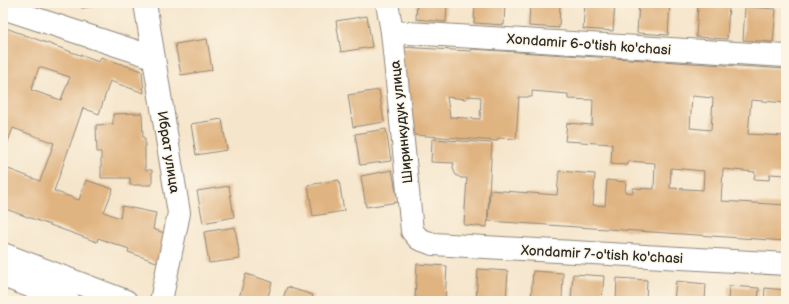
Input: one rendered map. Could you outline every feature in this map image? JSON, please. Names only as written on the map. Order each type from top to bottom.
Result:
[{"type":"street","name":"Ибрат улица","points":[[145,3],[179,213],[161,301]]},
{"type":"street","name":"Ширинкудук улица","points":[[387,3],[392,32],[412,231],[419,239]]},
{"type":"street","points":[[3,8],[154,57]]},
{"type":"street","name":"Xondamir 6-o'tish ko'chasi","points":[[392,32],[786,56]]},
{"type":"street","name":"Xondamir 7-o'tish ko'chasi","points":[[419,239],[433,244],[786,264]]},
{"type":"street","points":[[3,254],[126,301]]},
{"type":"street","points":[[3,276],[69,301]]},
{"type":"building","points":[[81,3],[109,3],[109,4],[82,8]]},
{"type":"building","points":[[417,3],[447,3],[446,22],[416,19]]},
{"type":"building","points":[[475,3],[505,3],[504,25],[474,23]]},
{"type":"building","points":[[530,3],[560,3],[559,28],[529,26]]},
{"type":"building","points":[[585,3],[615,3],[613,31],[583,29]]},
{"type":"building","points":[[639,3],[670,3],[668,35],[637,33]]},
{"type":"building","points":[[698,3],[729,5],[727,39],[696,37]]},
{"type":"building","points":[[745,7],[776,9],[773,42],[743,40]]},
{"type":"building","points":[[367,16],[372,47],[341,52],[336,21]]},
{"type":"building","points":[[3,27],[99,62],[101,57],[142,71],[144,93],[110,81],[99,114],[83,108],[54,191],[79,200],[86,180],[113,189],[104,212],[120,218],[122,206],[156,213],[153,229],[167,234],[162,264],[128,252],[129,249],[98,238],[97,242],[3,208],[3,167],[40,181],[54,143],[13,128],[3,155],[3,98],[5,99],[9,90],[3,88],[3,56],[5,49],[3,49]],"holes":[[[39,67],[70,77],[61,100],[31,90]]]},
{"type":"building","points":[[207,39],[212,70],[181,75],[175,44]]},
{"type":"building","points":[[400,47],[471,51],[471,49],[786,69],[786,103],[751,100],[748,134],[786,136],[786,175],[770,174],[769,180],[754,179],[755,172],[723,169],[721,201],[786,205],[786,241],[488,221],[490,190],[557,195],[559,171],[595,174],[593,205],[605,206],[607,180],[626,182],[625,192],[633,193],[633,188],[654,189],[655,163],[628,161],[628,165],[611,164],[612,144],[565,141],[567,123],[592,125],[593,100],[568,99],[568,94],[532,91],[532,97],[519,97],[516,139],[498,138],[497,141],[414,135]],"holes":[[[467,96],[481,97],[480,119],[450,117],[447,97],[466,99]],[[692,96],[713,98],[711,130],[690,128]],[[671,168],[704,171],[703,190],[670,188]]]},
{"type":"building","points":[[379,90],[384,122],[353,127],[348,95]]},
{"type":"building","points":[[142,113],[143,138],[145,138],[145,170],[152,170],[152,185],[130,185],[130,178],[101,178],[101,152],[97,152],[96,125],[113,124],[113,114]]},
{"type":"building","points":[[222,119],[227,150],[196,155],[191,124]]},
{"type":"building","points":[[386,129],[391,161],[360,165],[355,134]]},
{"type":"building","points":[[432,139],[492,143],[487,227],[464,225],[467,178],[461,178],[456,175],[453,167],[454,163],[431,162]]},
{"type":"building","points":[[392,170],[398,202],[366,207],[361,176]]},
{"type":"building","points":[[339,180],[344,211],[313,216],[308,185]]},
{"type":"building","points":[[229,186],[234,217],[203,223],[197,191]]},
{"type":"building","points":[[235,227],[240,259],[209,263],[204,232]]},
{"type":"building","points":[[417,264],[447,266],[445,300],[415,298]]},
{"type":"building","points":[[478,269],[508,271],[506,301],[476,301]]},
{"type":"building","points":[[533,271],[563,273],[562,301],[531,301]]},
{"type":"building","points":[[246,274],[272,282],[267,301],[238,301]]},
{"type":"building","points":[[573,274],[604,276],[602,301],[571,301]]},
{"type":"building","points":[[617,278],[647,280],[646,301],[616,301]]},
{"type":"building","points":[[676,281],[706,284],[705,301],[674,301]]},
{"type":"building","points":[[729,286],[759,288],[758,301],[728,301]]},
{"type":"building","points":[[287,287],[313,295],[311,301],[282,301]]},
{"type":"building","points":[[765,288],[786,290],[786,301],[764,301]]}]
